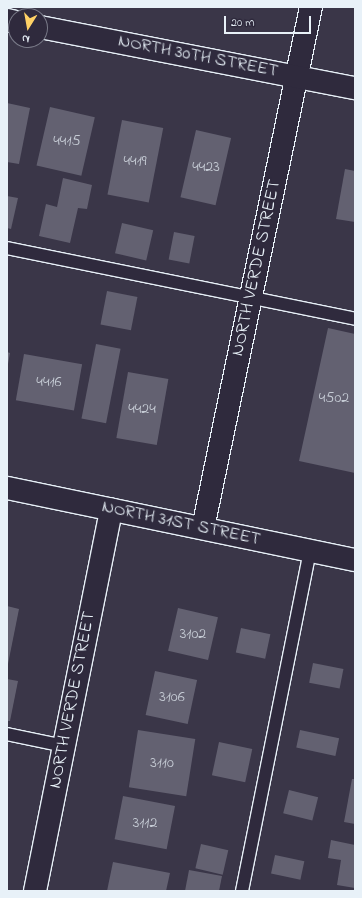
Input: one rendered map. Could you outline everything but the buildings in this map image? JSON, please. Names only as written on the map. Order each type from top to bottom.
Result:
[{"type":"street","name":"NORTH VERDE STREET","points":[[203,528],[311,7]]},
{"type":"street","name":"NORTH 30TH STREET","points":[[48,29],[355,88]]},
{"type":"street","name":"NORTH 31ST STREET","points":[[7,488],[355,560]]},
{"type":"street","name":"NORTH VERDE STREET","points":[[35,891],[111,510]]},
{"type":"lane","points":[[7,248],[355,319]]},
{"type":"lane","points":[[242,891],[310,551]]},
{"type":"lane","points":[[7,734],[64,746]]}]
